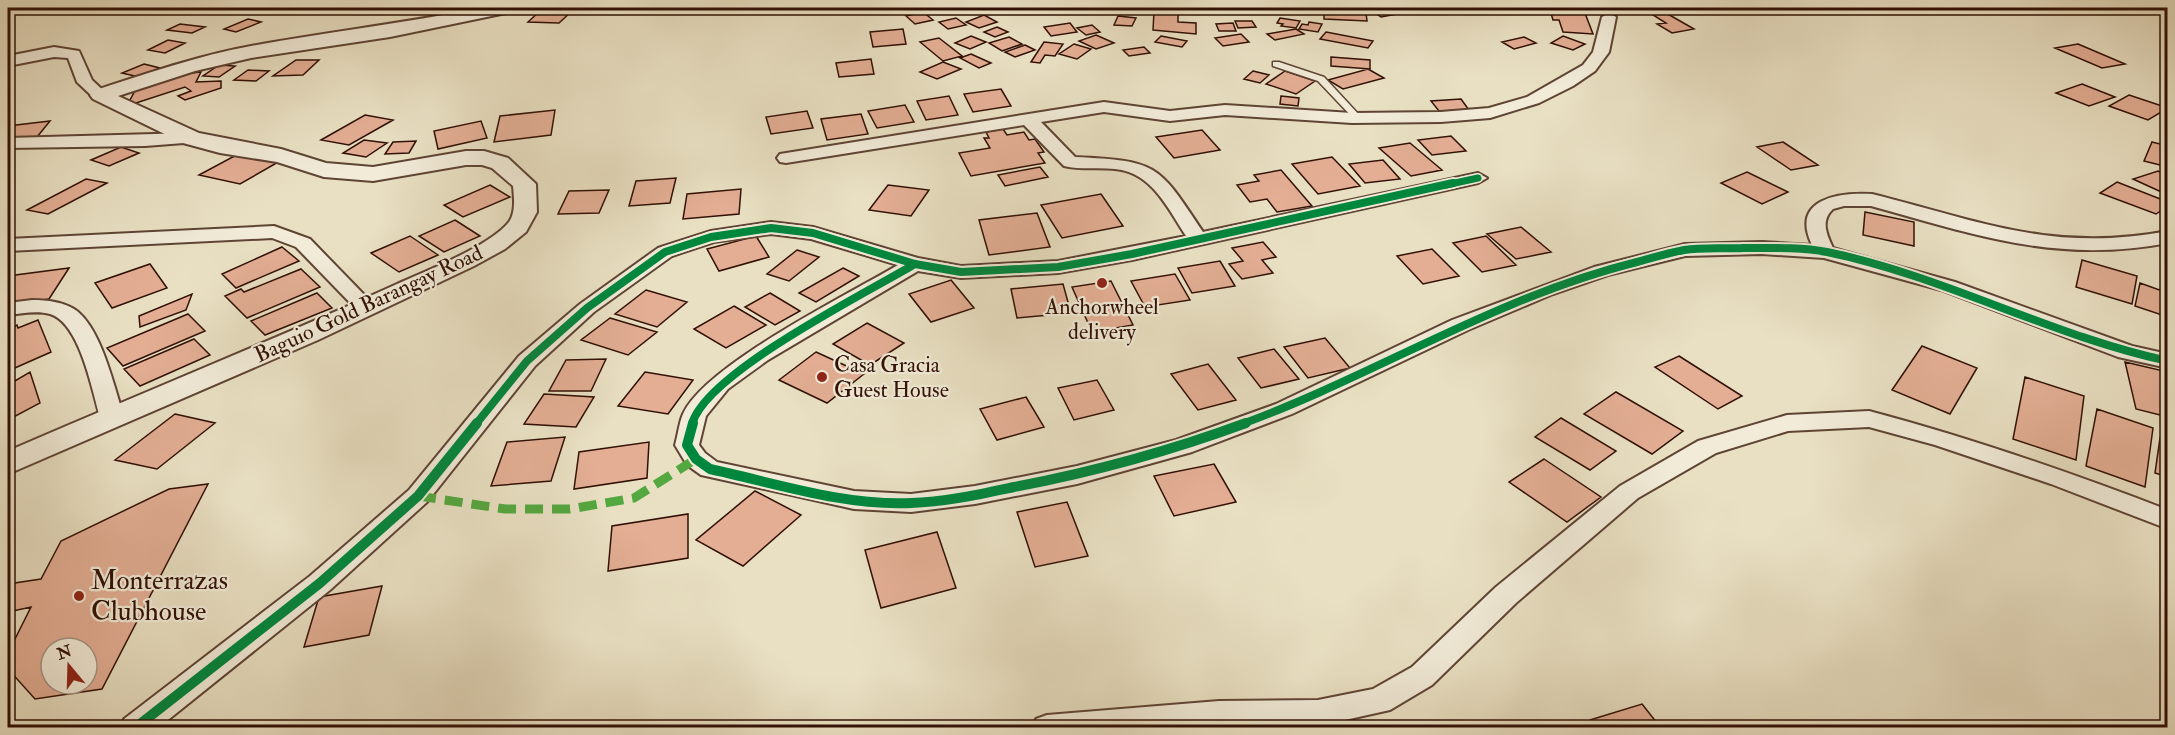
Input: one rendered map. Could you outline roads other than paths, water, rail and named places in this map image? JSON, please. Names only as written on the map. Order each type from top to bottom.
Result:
[{"type":"street","points":[[8,61],[54,52],[74,54],[85,82],[100,95],[189,66],[251,52],[390,31],[506,8]]},
{"type":"street","points":[[786,158],[1113,107],[1152,116],[1225,110],[1358,118],[1469,116],[1508,109],[1533,100],[1567,83],[1589,68],[1601,52],[1609,17]]},
{"type":"street","name":"Baguio Gold Barangay Road","points":[[8,463],[367,309],[475,255],[517,228],[524,217],[527,202],[524,184],[500,163],[484,158],[466,158],[390,172],[345,173],[324,170],[280,156],[220,146],[191,138],[100,95]]},
{"type":"street","points":[[1028,119],[1070,162],[1132,166],[1149,174],[1160,185],[1198,239]]},
{"type":"street","points":[[8,142],[56,140],[144,142],[191,138]]},
{"type":"street","points":[[135,728],[311,590],[418,496],[527,361],[587,308],[665,252],[711,237],[771,228],[813,233],[915,264],[961,272],[1058,267],[1478,178]]},
{"type":"street","points":[[1825,252],[1816,230],[1820,212],[1829,203],[1855,198],[1872,200],[2005,237],[2080,248],[2137,246],[2168,237]]},
{"type":"street","points":[[8,245],[274,232],[303,243],[367,309]]},
{"type":"street","points":[[915,264],[760,355],[720,384],[695,414],[687,445],[696,459],[710,469],[855,500],[911,503],[975,495],[1077,475],[1183,446],[1284,409],[1460,325],[1601,271],[1685,250],[1762,248],[1825,252],[1948,286],[2126,352],[2168,361]]},
{"type":"street","points":[[8,309],[32,305],[52,308],[72,318],[87,344],[112,417]]},
{"type":"street","points":[[1047,728],[1219,714],[1318,713],[1379,701],[1422,676],[1506,595],[1629,492],[1707,447],[1787,423],[1869,419],[1943,439],[2039,471],[2168,520]]},
{"type":"lane","points":[[1276,64],[1321,79],[1358,118]]},
{"type":"place","name":"Anchorwheel delivery","points":[[1102,283]]},
{"type":"place","name":"Casa Gracia Guest House","points":[[822,377]]},
{"type":"place","name":"Monterrazas Clubhouse","points":[[79,596]]}]
